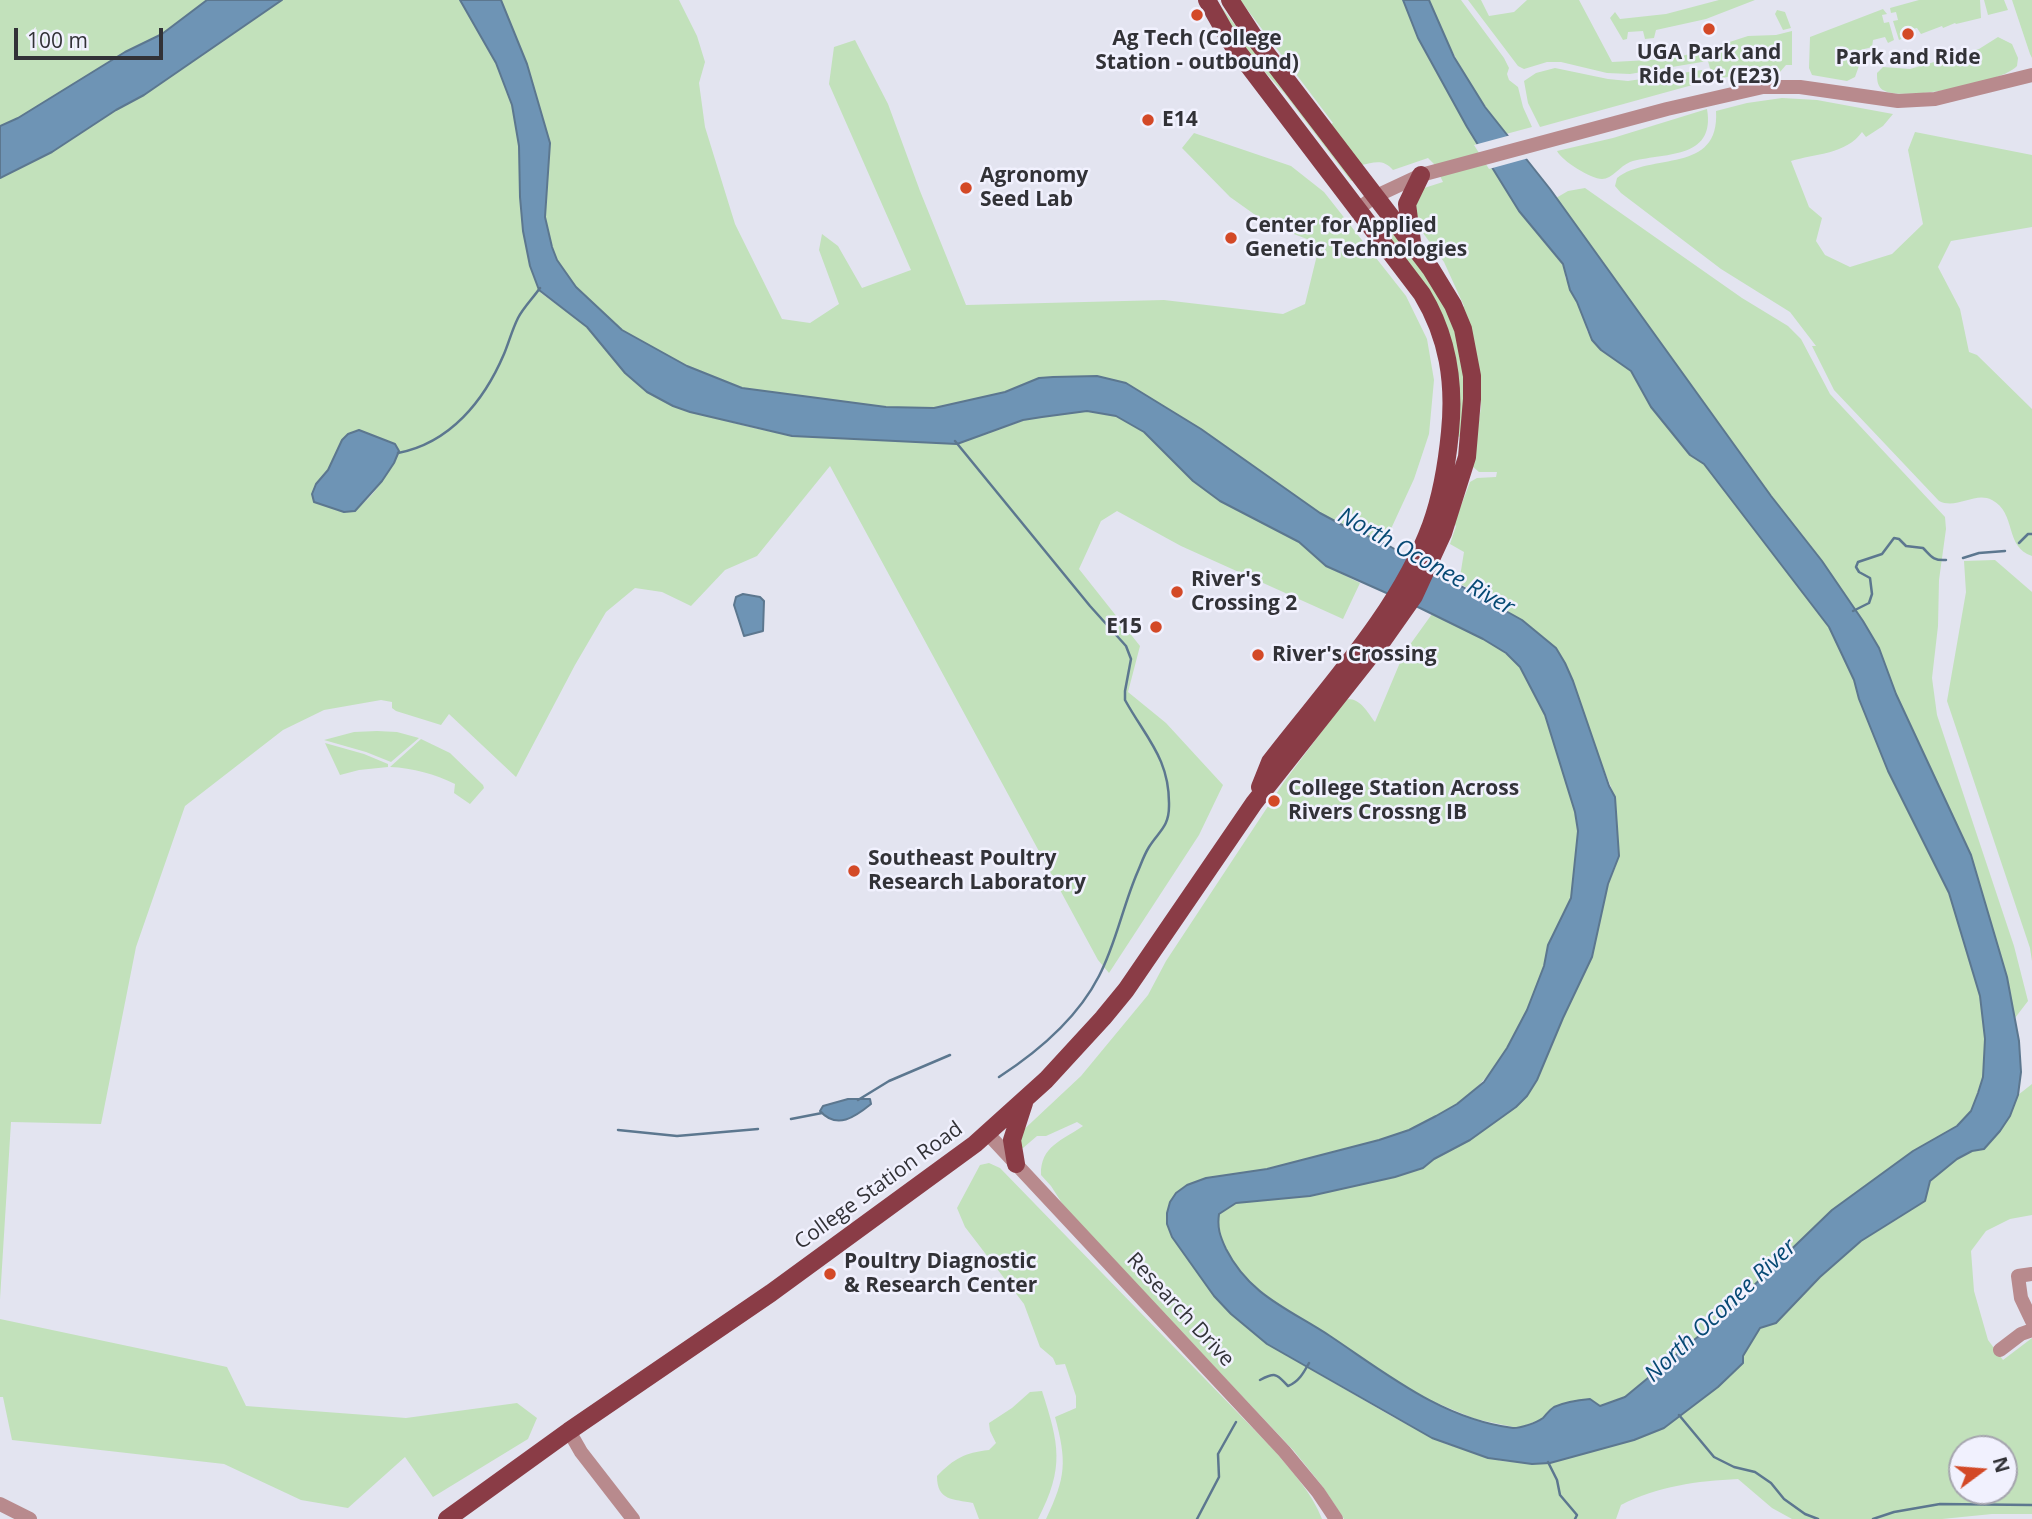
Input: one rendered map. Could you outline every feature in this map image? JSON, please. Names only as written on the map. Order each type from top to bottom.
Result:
[{"type":"main road","name":"College Station Road","points":[[1207,0],[1232,44],[1422,294],[1434,314],[1447,353],[1453,399],[1437,529]]},
{"type":"main road","name":"College Station Road","points":[[447,1519],[569,1431],[771,1293],[988,1134],[1026,1100],[1126,990],[1254,803],[1270,762],[1377,637],[1404,583],[1437,529],[1467,457],[1472,376],[1463,329],[1453,305],[1431,269],[1256,40],[1230,0]]},
{"type":"main road","points":[[1412,245],[1407,204],[1421,175]]},
{"type":"main road","points":[[1016,1164],[1012,1145],[1026,1100]]},
{"type":"street","points":[[1358,209],[1374,197],[1421,175],[1763,86],[1800,87],[1898,101],[1935,99],[2032,75]]},
{"type":"street","name":"Research Drive","points":[[988,1134],[1284,1451],[1318,1492],[1336,1519]]},
{"type":"street","points":[[2032,1274],[2018,1276],[2021,1297],[2032,1321]]},
{"type":"street","points":[[2000,1350],[2021,1334],[2032,1330]]},
{"type":"street","points":[[569,1431],[633,1519]]},
{"type":"street","points":[[0,1504],[30,1519]]},
{"type":"green space","points":[[0,0],[207,0],[162,34],[125,52],[18,118],[0,126]]},
{"type":"green space","points":[[282,0],[460,0],[496,63],[512,105],[519,146],[520,197],[541,293],[588,327],[625,373],[647,392],[690,412],[792,436],[957,444],[1028,419],[1087,411],[1116,416],[1144,432],[1193,481],[1220,501],[1299,542],[1326,566],[1360,583],[1343,619],[1181,546],[1117,511],[1101,521],[1079,569],[1140,646],[1128,692],[1166,723],[1223,785],[1199,835],[1109,973],[1098,960],[830,466],[757,556],[725,570],[691,606],[662,592],[635,588],[606,612],[516,777],[449,714],[441,725],[396,711],[392,708],[392,702],[381,700],[324,710],[283,730],[185,806],[136,947],[101,1124],[11,1122],[0,1299],[0,178],[52,152],[144,95]],"holes":[[[348,434],[394,463],[370,497],[345,511],[335,510],[316,484],[328,470]]]},
{"type":"green space","points":[[501,0],[679,0],[697,36],[705,62],[699,83],[705,127],[735,224],[782,319],[810,323],[839,304],[819,250],[822,234],[838,246],[862,288],[911,270],[829,84],[834,47],[855,40],[888,104],[966,305],[1164,300],[1283,314],[1305,304],[1317,255],[1312,241],[1268,224],[1230,197],[1182,148],[1194,133],[1291,166],[1324,192],[1406,296],[1427,339],[1434,380],[1429,434],[1414,479],[1384,544],[1320,513],[1201,429],[1126,383],[1097,376],[1039,378],[1005,392],[934,408],[886,407],[742,388],[687,366],[622,330],[576,287],[557,260],[552,247],[545,217],[543,120],[527,64]]},
{"type":"green space","points":[[1216,0],[1354,180],[1351,181],[1284,93],[1244,49]]},
{"type":"green space","points":[[1240,0],[1403,0],[1418,38],[1467,127],[1519,211],[1566,270],[1565,277],[1584,316],[1587,331],[1601,350],[1631,371],[1651,407],[1690,455],[1704,464],[1829,627],[1854,680],[1888,771],[1949,893],[1980,996],[1985,1039],[1983,1077],[1971,1111],[1957,1126],[1913,1151],[1832,1210],[1717,1321],[1625,1397],[1600,1406],[1581,1400],[1568,1402],[1551,1408],[1542,1419],[1518,1428],[1475,1419],[1420,1396],[1324,1332],[1276,1305],[1241,1274],[1219,1235],[1219,1214],[1236,1203],[1310,1196],[1423,1168],[1434,1159],[1470,1140],[1527,1096],[1592,957],[1608,884],[1616,866],[1615,797],[1592,740],[1573,681],[1509,612],[1459,583],[1464,552],[1450,544],[1456,526],[1454,524],[1470,482],[1477,478],[1496,477],[1497,472],[1479,472],[1472,466],[1481,407],[1480,382],[1462,308],[1464,306],[1444,262],[1418,226],[1415,203],[1421,189],[1443,182],[1428,158],[1393,170],[1382,163],[1361,165],[1331,124],[1333,123]]},
{"type":"green space","points":[[1429,0],[1461,0],[1504,58],[1509,68],[1509,80],[1518,87],[1532,127],[1506,134],[1462,70]]},
{"type":"green space","points":[[1468,0],[1481,0],[1489,16],[1514,12],[1527,0],[1579,0],[1612,62],[1668,59],[1748,36],[1776,35],[1792,31],[1792,65],[1786,65],[1780,72],[1746,73],[1713,80],[1708,61],[1630,74],[1607,73],[1561,62],[1547,62],[1524,69],[1518,66]]},
{"type":"green space","points":[[1719,0],[1755,0],[1706,19],[1656,30],[1654,38],[1645,39],[1643,31],[1628,32],[1627,39],[1623,40],[1610,18],[1615,12],[1620,19],[1666,14]]},
{"type":"green space","points":[[1919,0],[1980,0],[1981,18],[1943,28],[1942,26],[1921,34],[1917,28],[1904,31],[1905,37],[1899,40],[1893,21],[1898,20],[1896,12],[1891,13],[1890,8]]},
{"type":"green space","points":[[1984,0],[2004,0],[2008,10],[1988,15]]},
{"type":"green space","points":[[2012,0],[2032,0],[2032,58],[2030,54]]},
{"type":"green space","points":[[1883,9],[1887,14],[1882,15],[1884,23],[1889,22],[1894,40],[1888,43],[1885,37],[1873,40],[1872,47],[1857,51],[1860,63],[1855,77],[1847,81],[1812,75],[1809,68],[1810,37]]},
{"type":"green space","points":[[1777,10],[1785,12],[1791,28],[1783,30],[1775,14]]},
{"type":"green space","points":[[1998,37],[2012,44],[2018,58],[2017,66],[1993,78],[1953,89],[1912,94],[1885,91],[1878,84],[1877,73],[1883,67],[1910,69],[1979,49]]},
{"type":"green space","points":[[1555,68],[1628,81],[1702,70],[1707,81],[1540,127],[1528,103],[1524,81],[1536,73]]},
{"type":"green space","points":[[1782,98],[1817,100],[1893,114],[1883,126],[1866,137],[1862,132],[1848,145],[1839,149],[1791,161],[1809,207],[1822,218],[1816,241],[1825,255],[1850,267],[1892,254],[1923,224],[1908,150],[1915,132],[2032,155],[2032,227],[1951,241],[1938,267],[1960,309],[1969,352],[1977,355],[2032,409],[2032,556],[2017,545],[2005,513],[1992,500],[1979,498],[1952,503],[1939,501],[1834,390],[1812,346],[1816,346],[1790,312],[1721,269],[1615,186],[1617,178],[1631,170],[1680,159],[1707,145],[1714,131],[1716,111]]},
{"type":"green space","points":[[1707,109],[1708,126],[1703,138],[1695,146],[1671,155],[1630,162],[1606,178],[1584,173],[1557,151],[1613,138]]},
{"type":"green space","points":[[1585,188],[1742,298],[1788,326],[1801,339],[1830,394],[1945,517],[1932,678],[1937,715],[2014,946],[2028,1001],[2015,1018],[2007,977],[1971,856],[1896,694],[1879,648],[1822,561],[1771,496],[1556,198],[1568,191]]},
{"type":"green space","points":[[1382,218],[1425,273],[1455,330],[1466,377],[1462,437],[1455,436],[1457,381],[1378,225],[1378,220]]},
{"type":"green space","points":[[1995,560],[2032,592],[2032,961],[2030,948],[1947,701],[1966,592],[1964,561]]},
{"type":"green space","points":[[1432,614],[1478,636],[1509,656],[1527,678],[1546,718],[1570,792],[1578,836],[1576,872],[1571,897],[1548,945],[1531,1004],[1512,1042],[1488,1076],[1458,1103],[1424,1123],[1368,1144],[1259,1171],[1187,1185],[1172,1237],[1214,1296],[1267,1344],[1393,1417],[1446,1444],[1502,1461],[1544,1464],[1743,1356],[1760,1328],[1776,1323],[1820,1277],[1861,1241],[1899,1218],[1926,1194],[1930,1181],[1945,1167],[1972,1151],[1984,1149],[2010,1116],[2018,1095],[2032,1084],[2032,1215],[2010,1219],[1986,1231],[1971,1251],[1974,1291],[1988,1340],[2003,1360],[2032,1338],[2032,1514],[1992,1514],[1942,1519],[1792,1519],[1772,1508],[1738,1479],[1693,1483],[1649,1493],[1621,1505],[1616,1519],[1344,1519],[1294,1451],[1067,1211],[1041,1175],[1042,1165],[1044,1157],[1054,1145],[1083,1126],[1077,1122],[1046,1136],[1037,1136],[1018,1149],[1018,1135],[1081,1076],[1148,995],[1166,961],[1284,782],[1346,699],[1360,703],[1375,722],[1404,653]]},
{"type":"green space","points":[[354,732],[397,732],[419,738],[391,762],[324,740]]},
{"type":"green space","points":[[421,739],[450,753],[483,785],[484,788],[470,804],[454,793],[455,784],[447,780],[415,770],[390,767]]},
{"type":"green space","points":[[325,743],[364,754],[388,764],[388,767],[340,775]]},
{"type":"green space","points":[[989,1163],[1000,1168],[1275,1451],[1307,1492],[1322,1519],[1046,1519],[1058,1492],[1063,1458],[1055,1417],[1076,1408],[1076,1396],[1065,1364],[1056,1365],[1053,1358],[1040,1347],[1024,1304],[965,1227],[957,1208],[980,1165]]},
{"type":"green space","points":[[0,1319],[227,1367],[246,1406],[406,1418],[517,1403],[537,1418],[528,1439],[433,1497],[405,1457],[348,1508],[301,1500],[224,1464],[12,1440],[3,1397],[0,1397]]},
{"type":"green space","points":[[1042,1391],[1055,1441],[1056,1470],[1047,1501],[1038,1519],[979,1519],[973,1503],[943,1494],[937,1476],[960,1457],[989,1450],[996,1443],[989,1423],[1030,1392]]},
{"type":"water","points":[[207,0],[282,0],[144,95],[52,152],[0,178],[0,126],[18,118],[125,52],[162,34]]},
{"type":"water","points":[[460,0],[501,0],[527,64],[550,143],[545,217],[552,247],[557,260],[576,287],[622,330],[687,366],[742,388],[886,407],[934,408],[1005,392],[1039,378],[1097,376],[1126,383],[1201,429],[1320,513],[1382,542],[1522,620],[1556,648],[1573,681],[1615,797],[1619,856],[1608,884],[1592,957],[1537,1080],[1516,1107],[1470,1140],[1434,1159],[1423,1168],[1310,1196],[1236,1203],[1219,1214],[1218,1219],[1222,1240],[1236,1265],[1247,1279],[1272,1300],[1416,1393],[1462,1415],[1513,1428],[1536,1422],[1554,1407],[1567,1403],[1590,1399],[1600,1406],[1625,1397],[1717,1321],[1832,1210],[1913,1151],[1957,1126],[1971,1111],[1978,1093],[1983,1077],[1985,1039],[1980,996],[1949,893],[1888,771],[1854,680],[1829,627],[1704,464],[1690,455],[1651,407],[1631,371],[1601,350],[1592,340],[1570,290],[1563,264],[1519,211],[1467,127],[1418,38],[1403,0],[1429,0],[1454,57],[1485,107],[1550,189],[1771,496],[1822,561],[1879,648],[1896,694],[1971,855],[2007,977],[2019,1041],[2021,1072],[2018,1095],[2010,1116],[2000,1131],[1984,1149],[1972,1151],[1957,1159],[1930,1181],[1925,1201],[1861,1241],[1820,1277],[1776,1323],[1760,1328],[1743,1356],[1743,1363],[1718,1387],[1664,1428],[1634,1440],[1550,1463],[1532,1464],[1488,1458],[1432,1438],[1267,1344],[1214,1296],[1172,1237],[1167,1224],[1170,1202],[1176,1193],[1187,1185],[1206,1178],[1267,1169],[1409,1130],[1457,1104],[1484,1082],[1507,1048],[1527,1010],[1544,966],[1548,945],[1571,898],[1578,831],[1575,812],[1545,715],[1520,667],[1506,653],[1483,639],[1326,566],[1299,542],[1220,501],[1193,481],[1144,432],[1116,416],[1087,411],[1023,420],[957,444],[792,436],[690,412],[647,392],[625,373],[587,327],[539,290],[530,266],[523,231],[519,146],[512,105],[496,63]]},
{"type":"water","points":[[359,430],[395,444],[399,451],[394,463],[355,511],[344,512],[314,502],[312,494],[316,484],[328,470],[342,440],[348,434]]},
{"type":"water","points":[[743,594],[760,597],[764,601],[763,631],[744,636],[734,605],[736,597]]},
{"type":"water","points":[[848,1099],[870,1099],[871,1104],[852,1117],[839,1121],[826,1117],[820,1111],[823,1106]]},
{"type":"pier","points":[[1511,135],[1529,158],[1489,169],[1474,145]]},
{"type":"waterway","points":[[398,453],[434,440],[463,417],[486,388],[504,354],[520,314],[540,288]]},
{"type":"waterway","points":[[955,441],[1126,646],[1131,659],[1125,700],[1161,762],[1168,790],[1167,819],[1144,856],[1110,951],[1090,992],[1056,1033],[999,1077]]},
{"type":"waterway","points":[[2019,543],[2028,534],[2032,534]]},
{"type":"waterway","points":[[1853,611],[1869,603],[1872,594],[1870,578],[1859,572],[1856,567],[1858,562],[1882,554],[1894,538],[1906,546],[1923,548],[1935,559],[1946,560]]},
{"type":"waterway","points":[[1963,558],[1979,553],[2005,551]]},
{"type":"waterway","points":[[858,1100],[889,1081],[950,1055]]},
{"type":"waterway","points":[[791,1119],[822,1113]]},
{"type":"waterway","points":[[618,1130],[677,1136],[758,1129]]},
{"type":"waterway","points":[[1260,1380],[1276,1376],[1288,1386],[1298,1379],[1309,1363]]},
{"type":"waterway","points":[[1679,1415],[1714,1457],[1734,1467],[1755,1472],[1771,1483],[1784,1499],[1805,1514],[1818,1519]]},
{"type":"waterway","points":[[1197,1519],[1219,1477],[1218,1454],[1236,1422]]},
{"type":"waterway","points":[[1548,1462],[1557,1480],[1560,1495],[1577,1515],[1575,1519]]},
{"type":"waterway","points":[[1873,1519],[1894,1512],[1940,1504],[2032,1505]]},
{"type":"place","name":"Ag Tech (College Station - outbound)","points":[[1197,15]]},
{"type":"place","name":"UGA Park and Ride Lot (E23)","points":[[1709,29]]},
{"type":"place","name":"Park and Ride","points":[[1908,34]]},
{"type":"place","name":"E14","points":[[1148,120]]},
{"type":"place","name":"Agronomy Seed Lab","points":[[966,188]]},
{"type":"place","name":"Center for Applied Genetic Technologies","points":[[1231,238]]},
{"type":"place","name":"River's Crossing 2","points":[[1177,592]]},
{"type":"place","name":"E15","points":[[1156,627]]},
{"type":"place","name":"River's Crossing","points":[[1258,655]]},
{"type":"place","name":"College Station Across Rivers Crossng IB","points":[[1274,801]]},
{"type":"place","name":"Southeast Poultry Research Laboratory","points":[[854,871]]},
{"type":"place","name":"Poultry Diagnostic & Research Center","points":[[830,1274]]},
{"type":"water label","name":"North Oconee River","points":[[1426,562]]},
{"type":"water label","name":"North Oconee River","points":[[1721,1311]]}]
